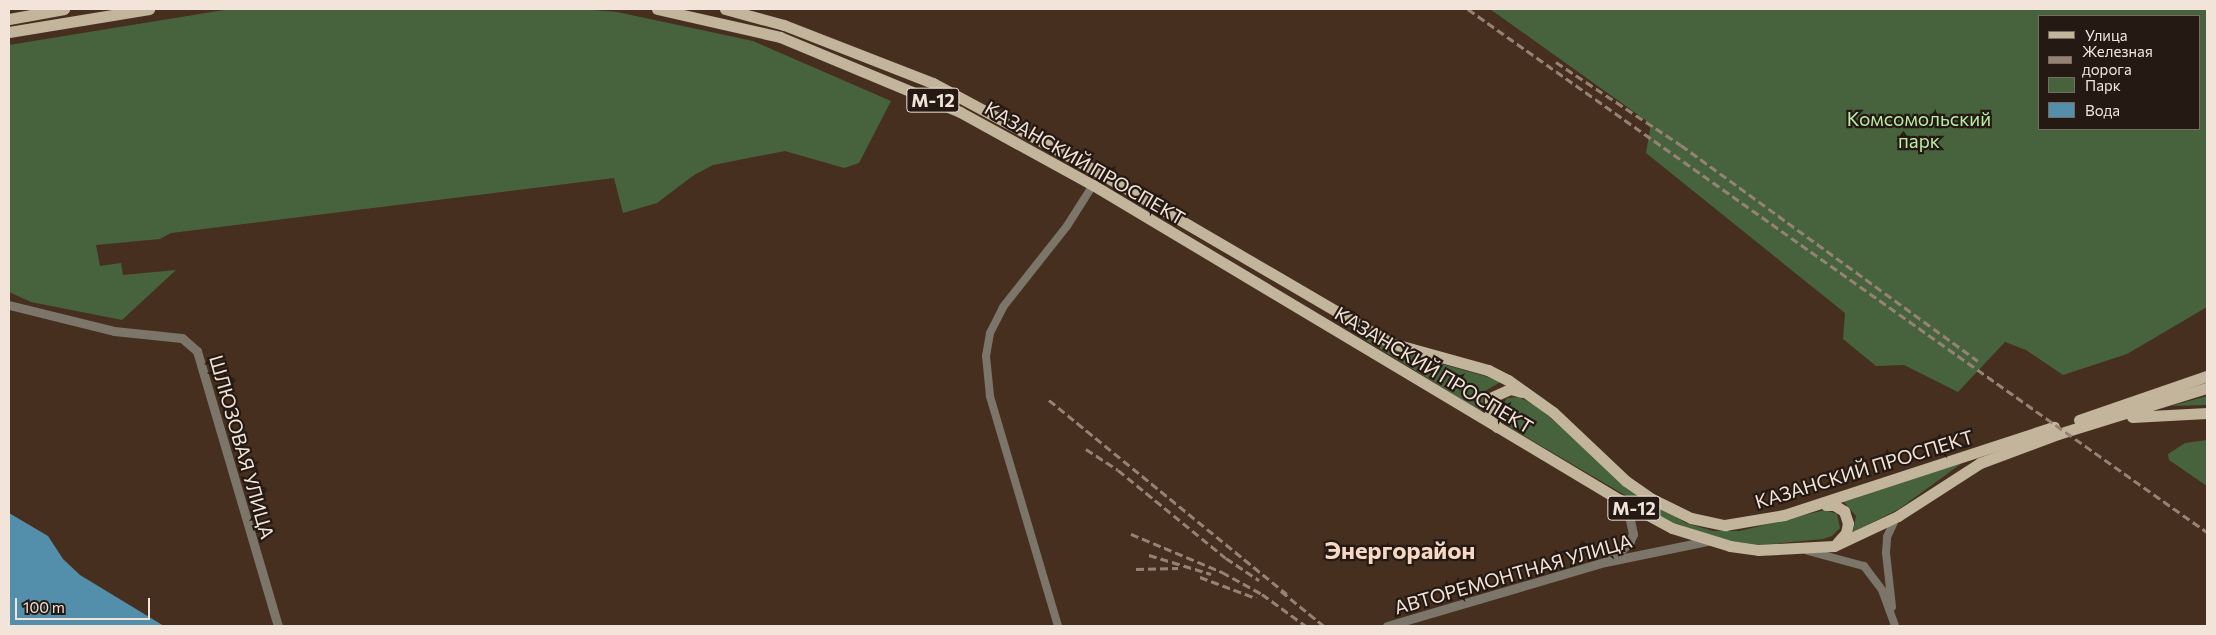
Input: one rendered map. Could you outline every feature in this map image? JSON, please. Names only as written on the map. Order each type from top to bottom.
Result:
[{"type":"main road","points":[[9,19],[64,9]]},
{"type":"main road","points":[[9,32],[149,9]]},
{"type":"main road","name":"КАЗАНСКИЙ ПРОСПЕКТ","points":[[657,9],[780,37],[960,112],[1093,186],[1501,431],[1613,496],[1672,528],[1707,540],[1758,550],[1801,550],[1834,546],[1898,516],[1980,463],[2207,388]]},
{"type":"main road","name":"КАЗАНСКИЙ ПРОСПЕКТ","points":[[725,9],[784,24],[966,98],[1391,343],[1488,370],[1530,395],[1553,412],[1626,481],[1675,512],[1725,525],[1756,521],[1820,505],[2171,391],[2207,376]]},
{"type":"main road","points":[[960,112],[970,112],[973,108],[966,98]]},
{"type":"main road","points":[[994,130],[990,117],[1001,117]]},
{"type":"main road","points":[[1501,431],[1490,417],[1490,398],[1510,389],[1530,395]]},
{"type":"main road","points":[[2113,418],[2207,413]]},
{"type":"main road","points":[[1820,505],[1834,504],[1844,511],[1848,523],[1846,533],[1834,546]]},
{"type":"street","points":[[1058,626],[990,396],[986,356],[990,333],[1003,307],[1066,226],[1093,186]]},
{"type":"street","name":"ШЛЮЗОВАЯ УЛИЦА","points":[[9,305],[114,331],[182,338],[197,351],[278,626]]},
{"type":"street","points":[[1605,562],[1629,543],[1633,534],[1628,511],[1613,496]]},
{"type":"street","points":[[1895,624],[1886,553],[1887,537],[1898,516]]},
{"type":"street","name":"АВТОРЕМОНТНАЯ УЛИЦА","points":[[1387,626],[1605,562],[1707,540]]},
{"type":"street","points":[[1801,550],[1864,566],[1882,590],[1895,624]]},
{"type":"green space","points":[[230,9],[582,9],[617,12],[753,41],[891,101],[859,163],[844,168],[785,151],[713,165],[694,175],[657,203],[623,213],[614,178],[171,233],[160,239],[96,245],[100,266],[121,263],[123,275],[176,270],[122,320],[31,302],[9,292],[9,45]]},
{"type":"green space","name":"Комсомольский парк","points":[[1490,9],[2207,9],[2207,307],[2127,354],[2063,375],[2026,350],[2005,342],[1958,392],[1904,365],[1876,366],[1843,339],[1845,313],[1646,153],[1651,124]]},
{"type":"green space","points":[[1354,333],[1417,357],[1502,381],[1485,391],[1481,411]]},
{"type":"green space","points":[[2207,396],[2207,405],[2171,406]]},
{"type":"green space","points":[[1519,397],[1540,408],[1627,488],[1686,523],[1713,531],[1740,531],[1825,510],[1837,514],[1840,528],[1832,536],[1823,539],[1761,545],[1722,540],[1669,521],[1509,427],[1501,417],[1501,407],[1507,398]]},
{"type":"green space","points":[[2207,440],[2207,486],[2169,460],[2168,454],[2185,443]]},
{"type":"green space","points":[[1962,463],[1899,509],[1853,532],[1856,516],[1844,502]]},
{"type":"water","points":[[9,513],[48,536],[63,559],[80,575],[164,626],[9,626]]},
{"type":"railway","points":[[1468,9],[2207,532]]},
{"type":"railway","points":[[1556,62],[1681,145],[1978,361]]},
{"type":"railway","points":[[1049,400],[1287,594]]},
{"type":"railway","points":[[1086,449],[1118,470],[1226,558],[1259,580]]},
{"type":"railway","points":[[1131,534],[1222,572],[1262,594],[1306,626]]},
{"type":"railway","points":[[1149,555],[1211,574]]},
{"type":"railway","points":[[1136,569],[1178,568]]},
{"type":"railway","points":[[1200,577],[1256,598]]},
{"type":"railway","points":[[1281,591],[1324,626]]},
{"type":"district","name":"Энергорайон","points":[[1400,550]]}]
